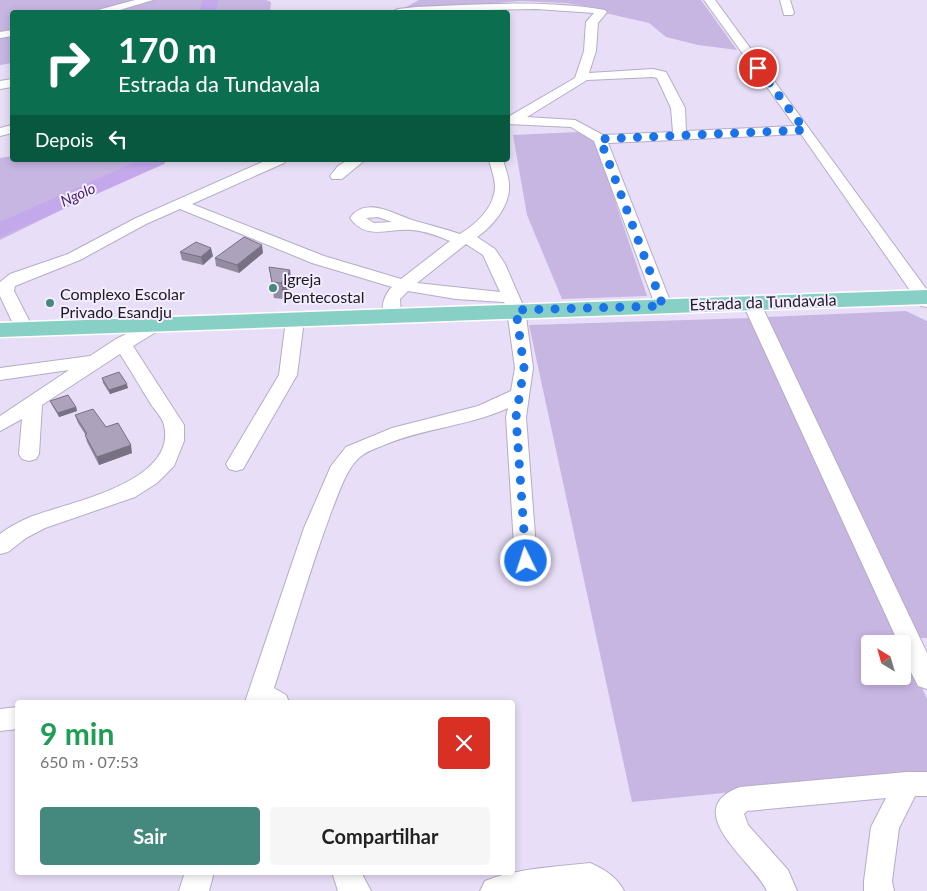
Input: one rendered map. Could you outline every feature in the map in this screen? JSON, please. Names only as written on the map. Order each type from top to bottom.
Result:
[{"type":"main road","name":"Estrada da Tundavala","points":[[0,330],[295,320],[392,315],[513,304],[663,306],[751,302],[926,299]]},
{"type":"street","points":[[110,10],[148,0]]},
{"type":"street","points":[[403,0],[418,1]]},
{"type":"street","points":[[709,0],[926,299]]},
{"type":"street","points":[[785,0],[788,13]]},
{"type":"street","points":[[402,10],[418,1]]},
{"type":"street","points":[[420,10],[519,1],[550,2],[601,12],[592,22],[590,51],[578,83],[510,120]]},
{"type":"street","points":[[582,76],[605,77],[653,73],[662,75],[678,108],[680,136]]},
{"type":"street","points":[[510,121],[575,124],[600,139],[805,130]]},
{"type":"street","points":[[600,139],[663,306]]},
{"type":"street","points":[[26,330],[6,291],[7,284],[16,278],[74,257],[141,221],[274,162]]},
{"type":"street","points":[[337,176],[343,169],[355,162]]},
{"type":"street","points":[[392,315],[392,299],[395,293],[445,250],[466,239],[480,228],[494,211],[502,188],[496,162]]},
{"type":"street","points":[[180,204],[305,256],[403,285],[483,296],[513,304]]},
{"type":"street","points":[[412,225],[466,239],[489,252],[497,264],[513,304],[524,368],[518,395],[516,417],[526,561]]},
{"type":"street","points":[[751,302],[927,679]]},
{"type":"street","points":[[236,464],[288,375],[295,320]]},
{"type":"street","points":[[0,425],[122,343],[155,326]]},
{"type":"street","points":[[0,546],[18,532],[37,523],[128,492],[150,478],[167,460],[174,442],[174,425],[122,343]]},
{"type":"street","points":[[0,374],[96,360]]},
{"type":"street","points":[[265,699],[298,575],[336,475],[350,453],[378,438],[482,411],[518,395]]},
{"type":"street","points":[[29,454],[33,402]]},
{"type":"street","points":[[0,720],[15,718]]},
{"type":"street","points":[[782,891],[780,883],[746,847],[730,824],[728,810],[740,799],[917,784]]},
{"type":"street","points":[[879,891],[878,881],[885,827],[917,784]]},
{"type":"street","points":[[194,891],[199,875]]},
{"type":"street","points":[[347,875],[349,883],[356,891]]},
{"type":"street","points":[[495,891],[536,882],[590,877],[609,891]]},
{"type":"shaded area","points":[[0,0],[266,0],[271,2],[270,10],[10,10],[10,63],[0,65]]},
{"type":"shaded area","points":[[419,0],[701,0],[737,50],[698,45],[666,37],[649,23],[601,12],[591,7],[565,3],[519,1],[401,10]]},
{"type":"shaded area","points":[[578,132],[595,141],[647,296],[562,299],[527,215],[513,135]]},
{"type":"shaded area","points":[[10,156],[10,162],[160,162],[0,240],[0,158]]},
{"type":"shaded area","points":[[906,311],[927,321],[927,638],[917,638],[766,317]]},
{"type":"shaded area","points":[[751,318],[898,635],[861,635],[861,685],[911,685],[911,663],[927,699],[927,773],[632,802],[529,325]]},
{"type":"building","points":[[244,237],[262,245],[237,265],[215,258]]},
{"type":"building","points":[[196,242],[211,248],[201,257],[180,252]]},
{"type":"building","points":[[269,267],[290,270],[281,283],[272,282]]},
{"type":"building","points":[[119,372],[127,384],[109,390],[102,378]]},
{"type":"building","points":[[68,395],[76,407],[58,413],[50,401]]},
{"type":"building","points":[[93,409],[106,427],[118,423],[131,445],[97,457],[85,435],[87,434],[75,415]]},
{"type":"waterway","name":"Ngolo","points":[[208,10],[210,0]]},
{"type":"waterway","name":"Ngolo","points":[[0,230],[153,162]]},
{"type":"place","name":"Igreja Pentecostal","points":[[273,288]]},
{"type":"place","name":"Complexo Escolar Privado Esandju","points":[[50,303]]},
{"type":"route","points":[[526,561],[516,417],[518,395],[524,368],[516,310],[663,306],[600,139],[805,130],[758,68]]}]
